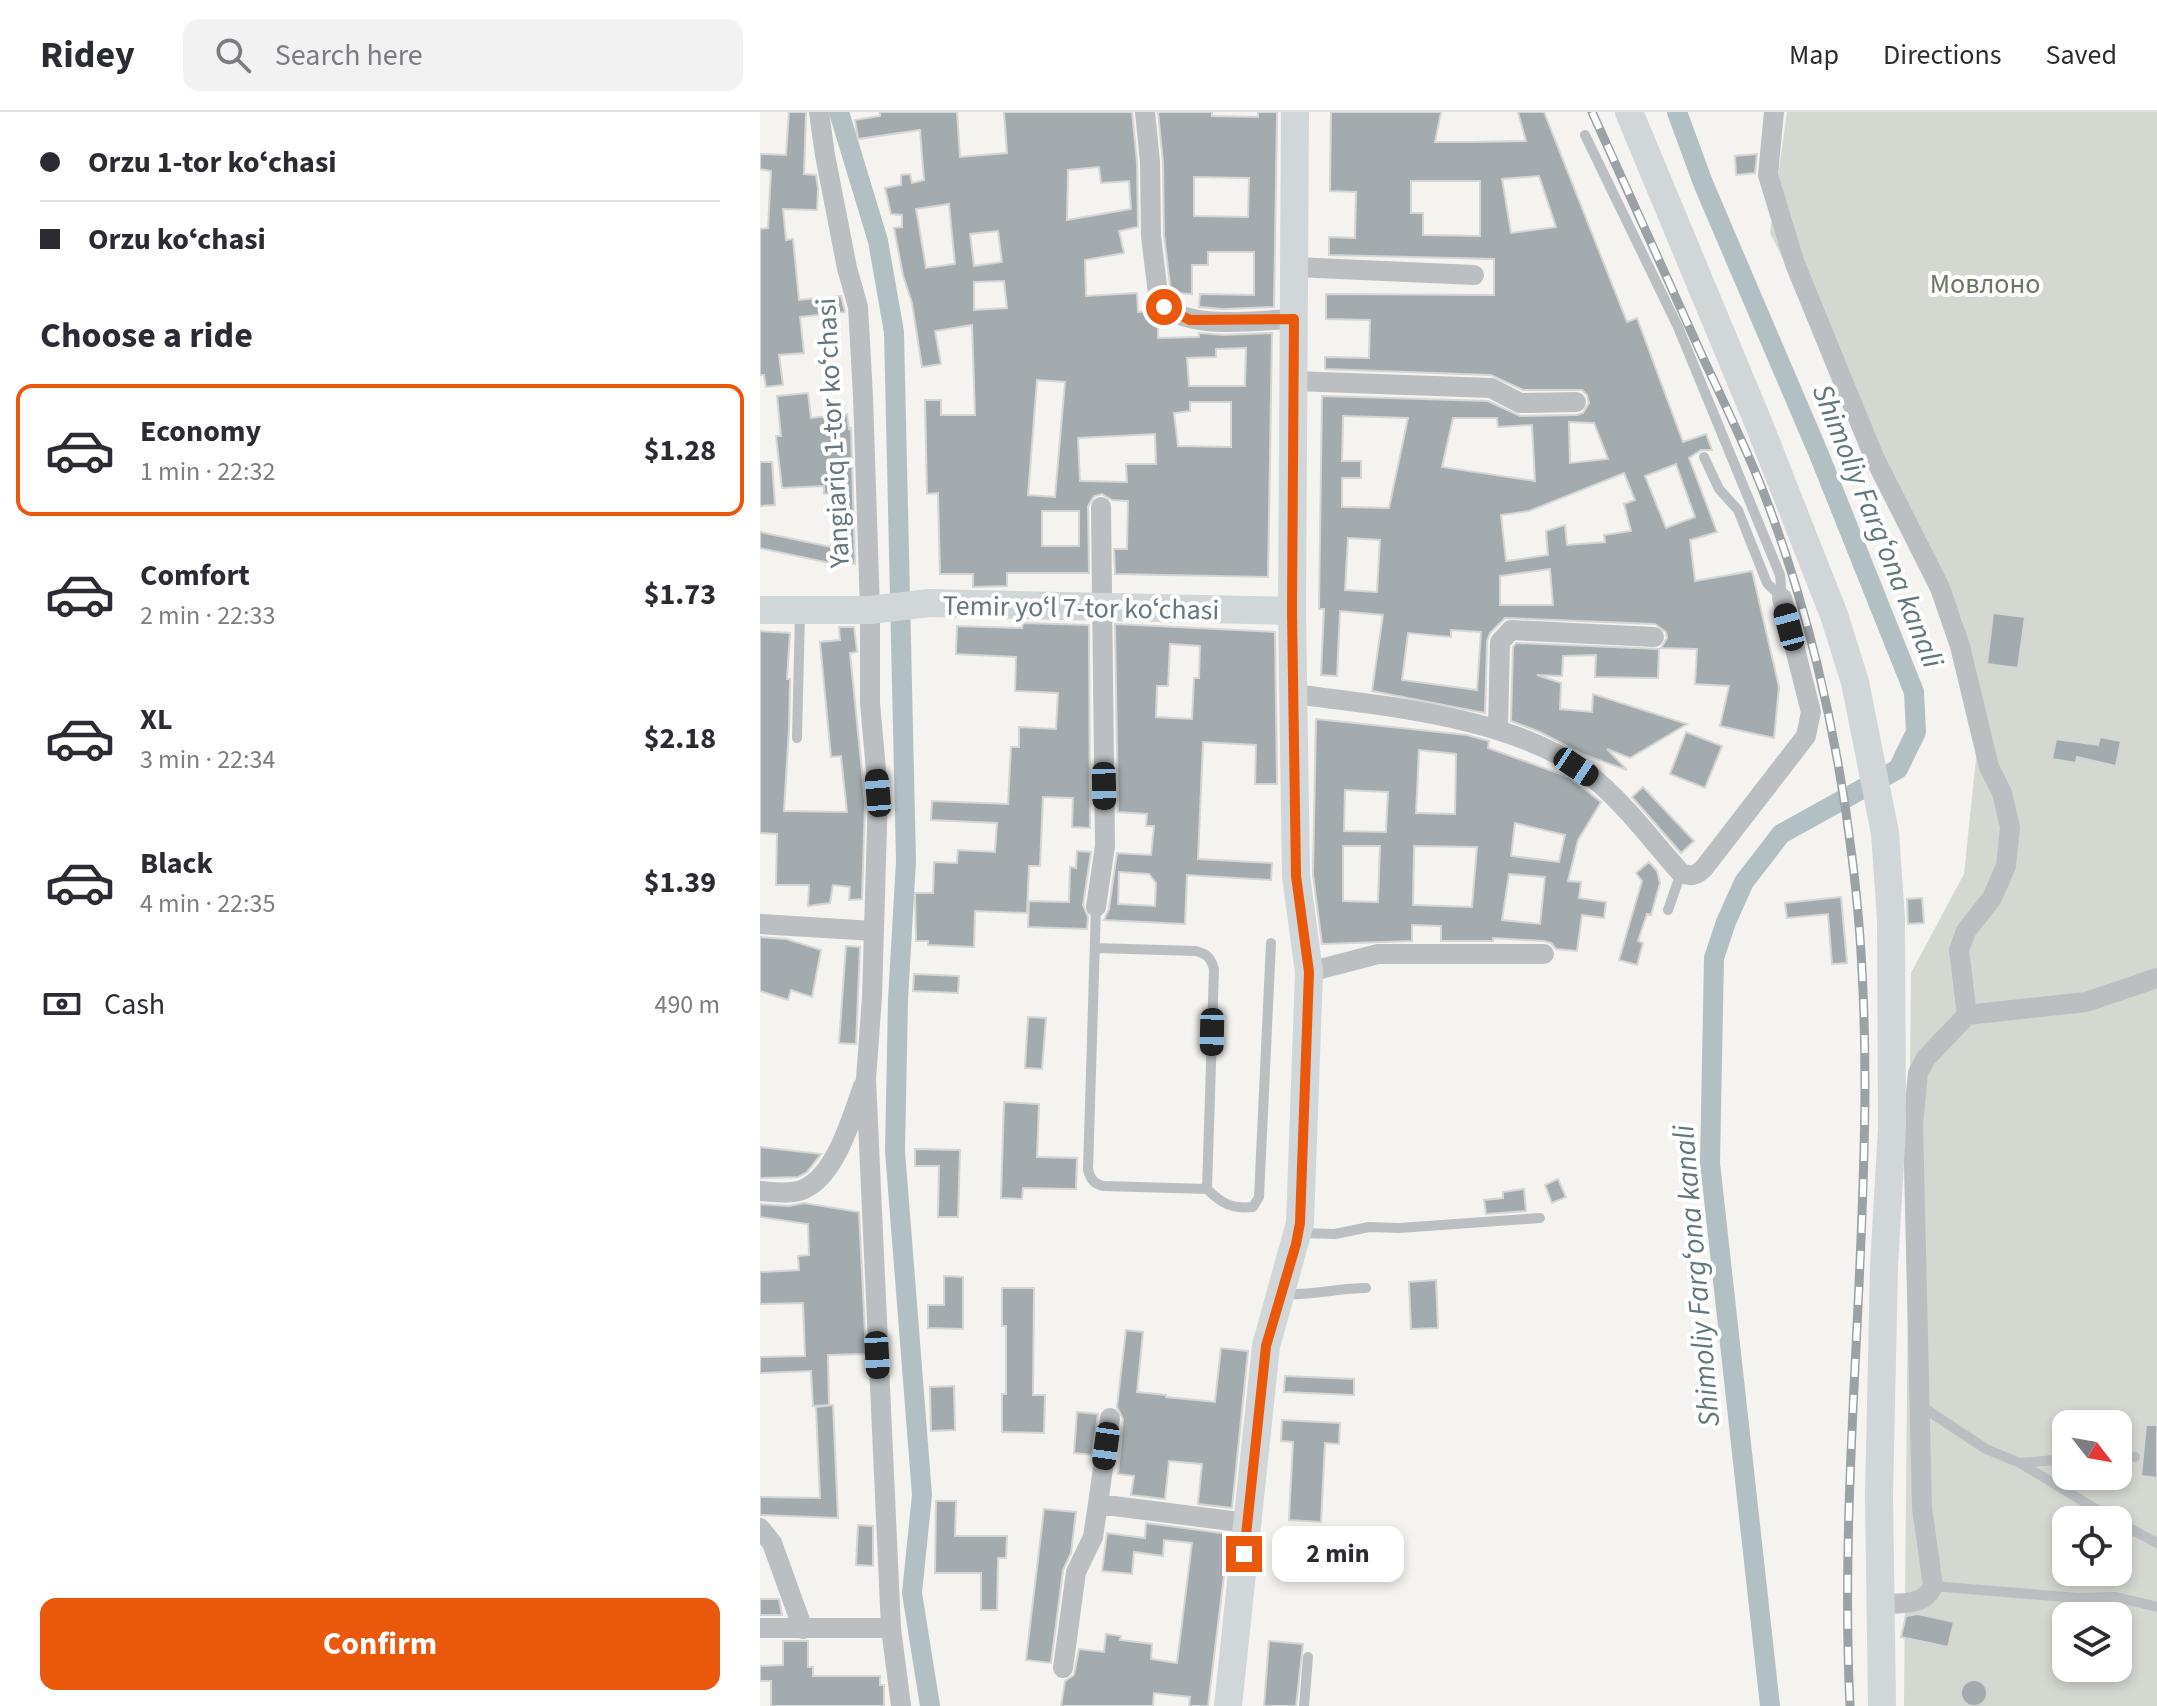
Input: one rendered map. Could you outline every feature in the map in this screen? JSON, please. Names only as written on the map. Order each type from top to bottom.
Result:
[{"type":"street","name":"Yangiariq 1-tor koʻchasi","points":[[819,112],[841,239],[858,307],[870,610],[870,703],[878,793],[866,1079]]},
{"type":"street","points":[[1145,112],[1150,162],[1151,236],[1159,302],[1172,313],[1190,320],[1294,319]]},
{"type":"street","points":[[1228,1706],[1266,1346],[1298,1233],[1309,972],[1296,876],[1292,611],[1295,112]]},
{"type":"street","points":[[1629,112],[1758,422],[1834,615],[1855,682],[1885,833],[1891,919],[1892,1128],[1883,1297],[1879,1604],[1882,1706]]},
{"type":"street","points":[[1774,112],[1768,175],[1795,264],[1874,457],[1940,588],[1960,646],[1989,767],[2002,793],[2010,827],[2006,866],[1992,898],[1961,940],[1959,950],[1967,1015]]},
{"type":"street","points":[[1294,267],[1474,275]]},
{"type":"street","points":[[1294,381],[1491,388],[1520,403],[1576,402]]},
{"type":"street","points":[[1096,907],[1105,846],[1101,507]]},
{"type":"street","points":[[1294,694],[1369,704],[1498,729],[1554,752],[1599,782],[1681,873],[1689,877],[1704,868],[1806,736],[1811,712],[1782,598]]},
{"type":"street","name":"Temir yoʻl 7-tor koʻchasi","points":[[760,610],[870,610],[929,603],[1292,611]]},
{"type":"street","points":[[1498,729],[1500,642],[1511,630],[1654,637]]},
{"type":"street","points":[[760,924],[874,931]]},
{"type":"street","points":[[1309,972],[1378,954],[1544,954]]},
{"type":"street","points":[[1879,1604],[1919,1601],[1926,1598],[1933,1586],[1922,1508],[1913,1123],[1918,1073],[1926,1058],[1967,1015],[2086,1002],[2157,978]]},
{"type":"street","points":[[760,1191],[802,1191],[820,1180],[844,1136],[866,1079]]},
{"type":"street","points":[[866,1079],[891,1628],[901,1706]]},
{"type":"street","points":[[1063,1668],[1076,1572],[1093,1537],[1110,1418]]},
{"type":"street","points":[[1098,1504],[1247,1523]]},
{"type":"street","points":[[760,1528],[772,1543],[803,1629]]},
{"type":"street","points":[[760,1628],[891,1628]]},
{"type":"lane","points":[[1585,135],[1684,341],[1780,575],[1782,598]]},
{"type":"lane","points":[[1704,457],[1719,489],[1738,510],[1767,583],[1782,598]]},
{"type":"lane","points":[[797,738],[800,609]]},
{"type":"lane","points":[[1668,910],[1681,873]]},
{"type":"lane","points":[[1096,907],[1090,1178],[1104,1186],[1207,1189],[1218,1200],[1232,1207],[1253,1207],[1259,1197],[1271,943]]},
{"type":"lane","points":[[1095,948],[1196,951],[1211,960],[1214,969],[1207,1189]]},
{"type":"lane","points":[[1298,1233],[1335,1234],[1369,1227],[1399,1228],[1540,1218]]},
{"type":"lane","points":[[1280,1294],[1309,1296],[1340,1288],[1366,1288]]},
{"type":"lane","points":[[1921,1406],[1986,1449],[2020,1463],[2091,1506]]},
{"type":"lane","points":[[2020,1463],[2052,1460]]},
{"type":"lane","points":[[2132,1530],[2157,1543]]},
{"type":"lane","points":[[1933,1586],[2078,1598],[2116,1597],[2157,1607]]},
{"type":"lane","points":[[1304,1706],[1308,1657]]},
{"type":"green space","name":"Мовлоно","points":[[1787,112],[2157,112],[2157,1706],[1904,1706],[1911,973],[1964,874],[1979,730],[1962,619],[1770,233]]},
{"type":"building","points":[[789,112],[806,112],[804,174],[816,175],[818,189],[817,210],[783,209],[786,240],[793,239],[799,300],[841,296],[845,312],[800,317],[804,353],[779,355],[783,385],[766,387],[764,375],[760,375],[760,229],[768,228],[771,171],[760,169],[760,154],[786,155]]},
{"type":"building","points":[[880,112],[957,112],[960,157],[1007,153],[1004,112],[1132,112],[1138,227],[1119,231],[1124,253],[1085,260],[1086,296],[1137,293],[1138,312],[1150,311],[1158,317],[1158,338],[1199,337],[1199,333],[1272,333],[1268,577],[1115,574],[1114,549],[1127,549],[1128,501],[1112,500],[1102,494],[1094,496],[1088,506],[1089,573],[1007,573],[1007,586],[973,587],[973,574],[940,574],[938,493],[927,494],[925,400],[941,400],[941,415],[975,415],[972,325],[935,331],[941,364],[922,367],[912,303],[894,228],[902,227],[902,215],[891,214],[885,188],[901,185],[901,175],[910,174],[912,183],[924,180],[920,130],[858,139],[855,120],[880,116]],"holes":[[[1099,167],[1101,183],[1129,181],[1131,209],[1067,220],[1068,170]],[[949,204],[955,264],[926,268],[916,209]],[[998,231],[1002,262],[974,266],[970,234]],[[1004,281],[1007,308],[974,310],[974,282]],[[1246,348],[1245,386],[1189,386],[1187,358],[1216,357],[1216,349]],[[1037,380],[1065,382],[1055,497],[1028,495]],[[1190,402],[1231,402],[1231,447],[1178,446],[1174,413],[1190,411]],[[1155,434],[1156,464],[1126,464],[1127,482],[1080,481],[1078,438]],[[1042,511],[1079,511],[1079,546],[1042,546]]]},
{"type":"building","points":[[1158,112],[1212,112],[1212,116],[1258,117],[1258,112],[1277,112],[1274,307],[1199,307],[1200,294],[1254,295],[1254,252],[1208,252],[1208,265],[1192,265],[1192,294],[1171,293],[1164,235],[1163,162]],"holes":[[[1194,177],[1249,178],[1248,217],[1194,216]]]},
{"type":"building","points":[[1331,112],[1441,112],[1435,142],[1471,142],[1526,141],[1518,112],[1544,112],[1627,322],[1637,318],[1683,442],[1706,434],[1712,450],[1701,450],[1689,458],[1717,532],[1690,540],[1695,581],[1752,571],[1779,687],[1774,738],[1720,726],[1729,686],[1695,684],[1697,649],[1661,648],[1667,638],[1666,632],[1655,624],[1505,618],[1490,633],[1487,641],[1485,713],[1372,691],[1383,615],[1340,611],[1337,676],[1321,675],[1324,609],[1319,609],[1322,396],[1488,401],[1520,416],[1577,415],[1583,413],[1589,403],[1582,390],[1523,390],[1491,375],[1325,369],[1325,357],[1369,358],[1370,320],[1326,319],[1326,294],[1494,295],[1494,259],[1329,255],[1329,237],[1355,238],[1356,192],[1330,191]],"holes":[[[1539,176],[1556,227],[1511,233],[1502,179]],[[1411,181],[1480,181],[1480,236],[1423,235],[1423,213],[1411,213]],[[1343,416],[1408,418],[1389,508],[1342,507],[1342,478],[1361,478],[1361,461],[1342,461]],[[1453,418],[1497,418],[1498,427],[1532,425],[1535,481],[1442,467]],[[1569,422],[1594,423],[1608,459],[1570,463]],[[1676,464],[1695,517],[1666,528],[1645,476]],[[1624,473],[1635,500],[1624,504],[1631,531],[1604,535],[1605,542],[1567,545],[1565,525],[1546,531],[1548,555],[1506,561],[1501,515],[1529,511]],[[1348,538],[1380,540],[1377,592],[1345,590]],[[1550,569],[1553,605],[1500,605],[1500,576]],[[1451,630],[1481,632],[1477,690],[1402,680],[1408,633],[1451,637]]]},
{"type":"building","points":[[1757,154],[1755,173],[1736,175],[1735,156]]},
{"type":"building","points":[[808,393],[811,418],[847,414],[851,428],[855,564],[825,562],[760,548],[760,532],[831,547],[837,493],[824,494],[824,486],[782,488],[776,436],[781,436],[777,396]]},
{"type":"building","points":[[760,462],[772,462],[775,505],[760,506]]},
{"type":"building","points":[[1993,613],[2025,617],[2018,668],[1987,664]]},
{"type":"building","points":[[1023,623],[1089,625],[1090,828],[1072,827],[1073,798],[1043,797],[1040,866],[1029,866],[1027,913],[975,911],[974,947],[928,945],[928,941],[916,941],[915,893],[933,893],[934,862],[957,863],[958,850],[995,852],[997,823],[931,820],[932,801],[1008,804],[1011,747],[1019,747],[1019,727],[1056,729],[1058,693],[1015,691],[1016,657],[956,654],[957,626],[1022,628]]},
{"type":"building","points":[[1115,624],[1275,632],[1277,784],[1255,784],[1256,745],[1203,742],[1198,859],[1272,863],[1271,880],[1187,875],[1185,924],[1104,920],[1109,909],[1117,853],[1151,855],[1154,826],[1146,826],[1147,814],[1118,812]],"holes":[[[1170,644],[1200,646],[1199,678],[1194,678],[1192,719],[1156,717],[1157,686],[1168,686]],[[1119,872],[1149,874],[1156,883],[1155,906],[1118,904]]]},
{"type":"building","points":[[839,627],[854,627],[857,652],[850,653],[865,802],[862,899],[849,900],[850,887],[833,885],[830,903],[808,906],[809,885],[776,885],[777,834],[760,833],[760,631],[790,633],[784,811],[847,812],[841,756],[831,757],[820,642],[840,640]]},
{"type":"building","points":[[1516,643],[1659,649],[1658,678],[1595,677],[1596,655],[1563,656],[1562,676],[1537,675],[1561,683],[1560,709],[1592,712],[1593,694],[1687,724],[1630,758],[1607,749],[1627,770],[1582,754],[1511,721],[1513,647]]},
{"type":"building","points":[[1316,719],[1467,735],[1489,741],[1488,748],[1569,777],[1601,802],[1578,840],[1568,881],[1581,882],[1579,898],[1606,902],[1604,918],[1582,915],[1577,951],[1556,949],[1544,941],[1493,938],[1493,941],[1441,941],[1441,926],[1412,925],[1412,941],[1322,944],[1313,875]],"holes":[[[1419,750],[1456,754],[1455,814],[1416,813]],[[1345,790],[1388,792],[1386,832],[1344,831]],[[1515,823],[1565,835],[1559,862],[1511,856]],[[1343,846],[1380,846],[1378,902],[1343,901]],[[1414,846],[1477,847],[1472,907],[1413,905]],[[1509,874],[1545,877],[1540,924],[1502,920]]]},
{"type":"building","points":[[1686,732],[1722,746],[1705,788],[1670,774]]},
{"type":"building","points":[[2100,737],[2121,741],[2116,766],[2077,757],[2076,763],[2052,759],[2056,739],[2098,745]]},
{"type":"building","points":[[1643,787],[1694,841],[1681,853],[1632,797]]},
{"type":"building","points":[[1077,851],[1091,852],[1083,905],[1088,917],[1087,929],[1028,927],[1029,901],[1069,902],[1070,867],[1076,868]]},
{"type":"building","points":[[1649,862],[1657,871],[1660,883],[1651,915],[1647,914],[1638,941],[1643,943],[1637,965],[1619,960],[1642,881],[1636,873]]},
{"type":"building","points":[[1841,897],[1847,963],[1832,964],[1828,914],[1787,918],[1785,903]]},
{"type":"building","points":[[1922,898],[1924,923],[1908,924],[1907,899]]},
{"type":"building","points":[[760,937],[786,939],[821,950],[812,997],[791,990],[788,1000],[760,991]]},
{"type":"building","points":[[846,946],[860,947],[856,1044],[839,1043]]},
{"type":"building","points":[[914,974],[959,976],[958,993],[913,991]]},
{"type":"building","points":[[1028,1017],[1046,1018],[1042,1069],[1025,1068]]},
{"type":"building","points":[[1004,1102],[1039,1104],[1037,1157],[1077,1158],[1076,1189],[1023,1188],[1022,1199],[1001,1198]]},
{"type":"building","points":[[760,1147],[821,1154],[807,1172],[798,1177],[760,1178]]},
{"type":"building","points":[[915,1149],[960,1150],[958,1217],[938,1217],[939,1166],[915,1166]]},
{"type":"building","points":[[1558,1179],[1566,1197],[1552,1203],[1545,1185]]},
{"type":"building","points":[[1524,1189],[1526,1211],[1486,1214],[1484,1200],[1503,1198],[1503,1192]]},
{"type":"building","points":[[804,1203],[859,1212],[866,1354],[828,1355],[829,1405],[813,1406],[811,1371],[760,1373],[760,1357],[805,1356],[803,1303],[760,1304],[760,1272],[799,1270],[798,1256],[809,1255],[808,1224],[760,1217],[760,1204],[789,1206]]},
{"type":"building","points":[[944,1276],[963,1277],[963,1329],[928,1328],[928,1305],[944,1305]]},
{"type":"building","points":[[1436,1280],[1438,1328],[1411,1329],[1409,1282]]},
{"type":"building","points":[[1002,1288],[1034,1288],[1033,1395],[1045,1395],[1044,1433],[1002,1432],[1002,1394],[1006,1394],[1006,1326],[1002,1326]]},
{"type":"building","points":[[1126,1330],[1143,1332],[1137,1392],[1166,1397],[1215,1402],[1221,1348],[1248,1351],[1232,1508],[1198,1504],[1202,1464],[1169,1461],[1165,1499],[1131,1495],[1134,1476],[1118,1474],[1123,1419],[1117,1407]]},
{"type":"building","points":[[1285,1376],[1354,1379],[1354,1395],[1284,1392]]},
{"type":"building","points":[[954,1386],[955,1430],[931,1431],[930,1387]]},
{"type":"building","points":[[833,1405],[838,1518],[760,1515],[760,1497],[820,1498],[816,1407]]},
{"type":"building","points":[[1077,1412],[1098,1414],[1092,1455],[1074,1453]]},
{"type":"building","points":[[1282,1420],[1340,1423],[1339,1444],[1325,1443],[1321,1522],[1289,1520],[1293,1442],[1281,1441]]},
{"type":"building","points":[[2146,1425],[2157,1425],[2157,1478],[2141,1476]]},
{"type":"building","points":[[936,1501],[956,1501],[955,1536],[1007,1536],[1006,1558],[998,1558],[997,1610],[981,1610],[981,1573],[935,1573]]},
{"type":"building","points":[[1044,1509],[1076,1512],[1071,1553],[1063,1570],[1051,1663],[1026,1660]]},
{"type":"building","points":[[1146,1523],[1229,1534],[1208,1706],[1189,1706],[1190,1697],[1154,1693],[1153,1706],[1061,1706],[1065,1681],[1074,1675],[1079,1649],[1104,1652],[1106,1634],[1121,1636],[1120,1640],[1152,1644],[1151,1659],[1177,1663],[1192,1543],[1164,1540],[1163,1556],[1134,1552],[1132,1574],[1102,1571],[1107,1533],[1145,1538]]},
{"type":"building","points":[[858,1525],[873,1526],[873,1566],[856,1565]]},
{"type":"building","points":[[760,1599],[779,1599],[782,1615],[760,1615]]},
{"type":"building","points":[[1918,1614],[1954,1622],[1948,1647],[1901,1637],[1906,1616]]},
{"type":"building","points":[[783,1641],[808,1641],[808,1667],[813,1667],[813,1676],[880,1676],[880,1685],[884,1685],[884,1706],[771,1706],[771,1681],[760,1681],[760,1666],[783,1665]]},
{"type":"building","points":[[1269,1641],[1303,1644],[1296,1706],[1264,1706]]},
{"type":"building","points":[[1974,1680],[1983,1684],[1987,1693],[1983,1702],[1974,1706],[1965,1702],[1961,1693],[1965,1684]]},
{"type":"waterway","points":[[839,112],[878,241],[894,332],[906,861],[898,1000],[895,1151],[922,1495],[912,1593],[930,1706]]},
{"type":"waterway","name":"Shimoliy Fargʻona kanali","points":[[1677,112],[1703,183],[1818,452],[1914,692],[1916,732],[1898,769],[1781,834],[1744,882],[1714,958],[1710,1163],[1770,1706]]},
{"type":"railway","points":[[1592,112],[1746,450],[1776,526],[1818,666],[1846,810],[1862,963],[1865,1069],[1849,1494],[1850,1706]]},
{"type":"route","points":[[1164,307],[1190,320],[1294,319],[1292,611],[1296,876],[1309,972],[1300,1223],[1266,1346],[1244,1554]]}]
